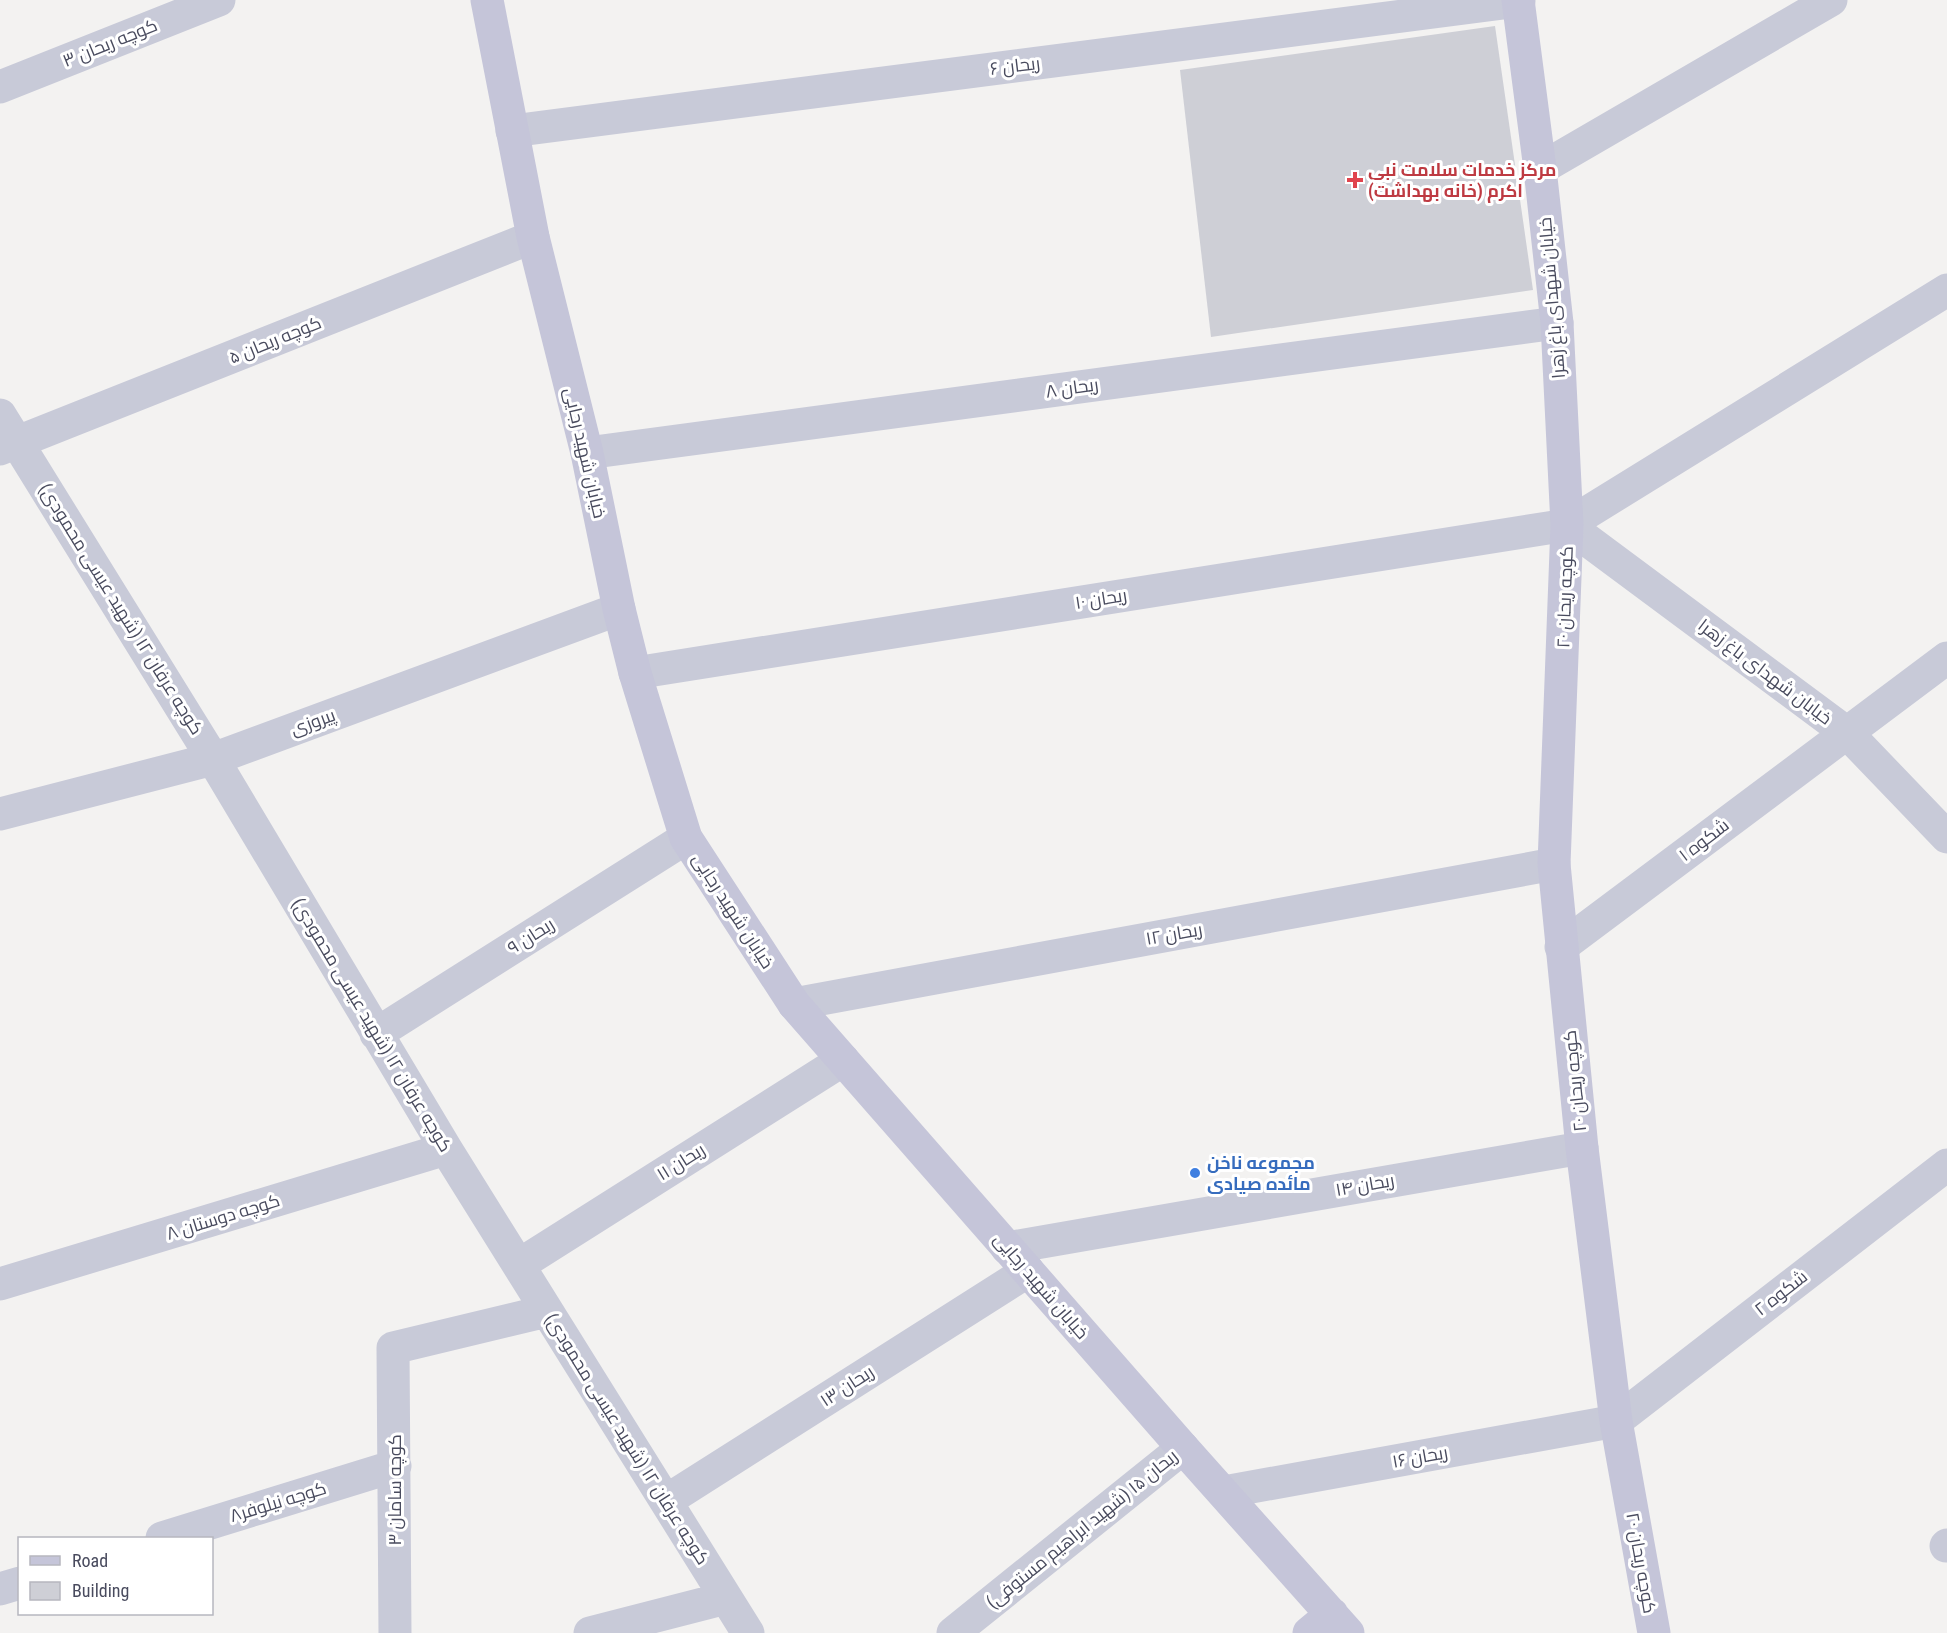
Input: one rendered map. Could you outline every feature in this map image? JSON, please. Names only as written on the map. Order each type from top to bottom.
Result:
[{"type":"street","name":"کوچه ریحان ۳","points":[[0,87],[219,0]]},
{"type":"street","name":"خیابان شهید رجایی","points":[[487,0],[533,237],[586,453],[619,609],[635,673],[686,838],[794,1004],[1224,1492],[1330,1627]]},
{"type":"street","points":[[1540,169],[1831,0]]},
{"type":"street","name":"ریحان ۶","points":[[512,131],[1519,1]]},
{"type":"street","name":"خیابان شهدای باغ‌ زهرا","points":[[1519,1],[1557,323],[1567,525]]},
{"type":"street","name":"کوچه ریحان ۵","points":[[9,446],[533,237]]},
{"type":"street","points":[[1567,525],[1947,290]]},
{"type":"street","name":"ریحان ۸","points":[[586,453],[1557,323]]},
{"type":"street","name":"کوچه عرفان ۱۲ (شهید عیسی محمودی)","points":[[0,415],[9,446],[213,759],[446,1149],[748,1633]]},
{"type":"street","name":"ریحان ۱۰","points":[[635,673],[1567,525]]},
{"type":"street","name":"خیابان شهدای باغ زهرا","points":[[1567,525],[1847,733],[1947,837]]},
{"type":"street","name":"کوچه ریحان ۲۰","points":[[1567,525],[1554,864],[1582,1148],[1616,1421],[1654,1633]]},
{"type":"street","name":"پیروزی","points":[[0,814],[213,759],[619,609]]},
{"type":"street","name":"شکوه ۱","points":[[1561,947],[1947,658]]},
{"type":"street","name":"ریحان ۹","points":[[376,1034],[686,838]]},
{"type":"street","name":"ریحان ۱۲","points":[[794,1004],[1554,864]]},
{"type":"street","name":"ریحان ۱۱","points":[[519,1265],[843,1060]]},
{"type":"street","name":"ریحان ۱۴","points":[[1017,1259],[1582,1148]]},
{"type":"street","name":"کوچه دوستان ۸","points":[[0,1284],[446,1149]]},
{"type":"street","name":"شکوه ۲","points":[[1616,1421],[1947,1165]]},
{"type":"street","name":"ریحان ۱۳","points":[[666,1502],[1017,1259]]},
{"type":"street","name":"کوچه سامان ۳","points":[[395,1633],[393,1348],[547,1311]]},
{"type":"street","name":"ریحان ۱۶","points":[[1224,1492],[1616,1421]]},
{"type":"street","name":"ریحان ۱۵ (شهید ابراهیم مستوفی)","points":[[953,1633],[1183,1448]]},
{"type":"street","name":"کوچه نیلوفر۸","points":[[168,1537],[395,1466]]},
{"type":"street","points":[[0,1589],[18,1584]]},
{"type":"street","points":[[590,1633],[726,1598]]},
{"type":"building","name":"مرکز خدمات سلامت نبی اکرم (خانه بهداشت)","points":[[1495,26],[1533,290],[1211,337],[1180,70]]},
{"type":"place","name":"مرکز خدمات سلامت نبی اکرم (خانه بهداشت)","points":[[1355,180]]},
{"type":"place","name":"مجموعه ناخن مائده صیادی","points":[[1195,1173]]}]
